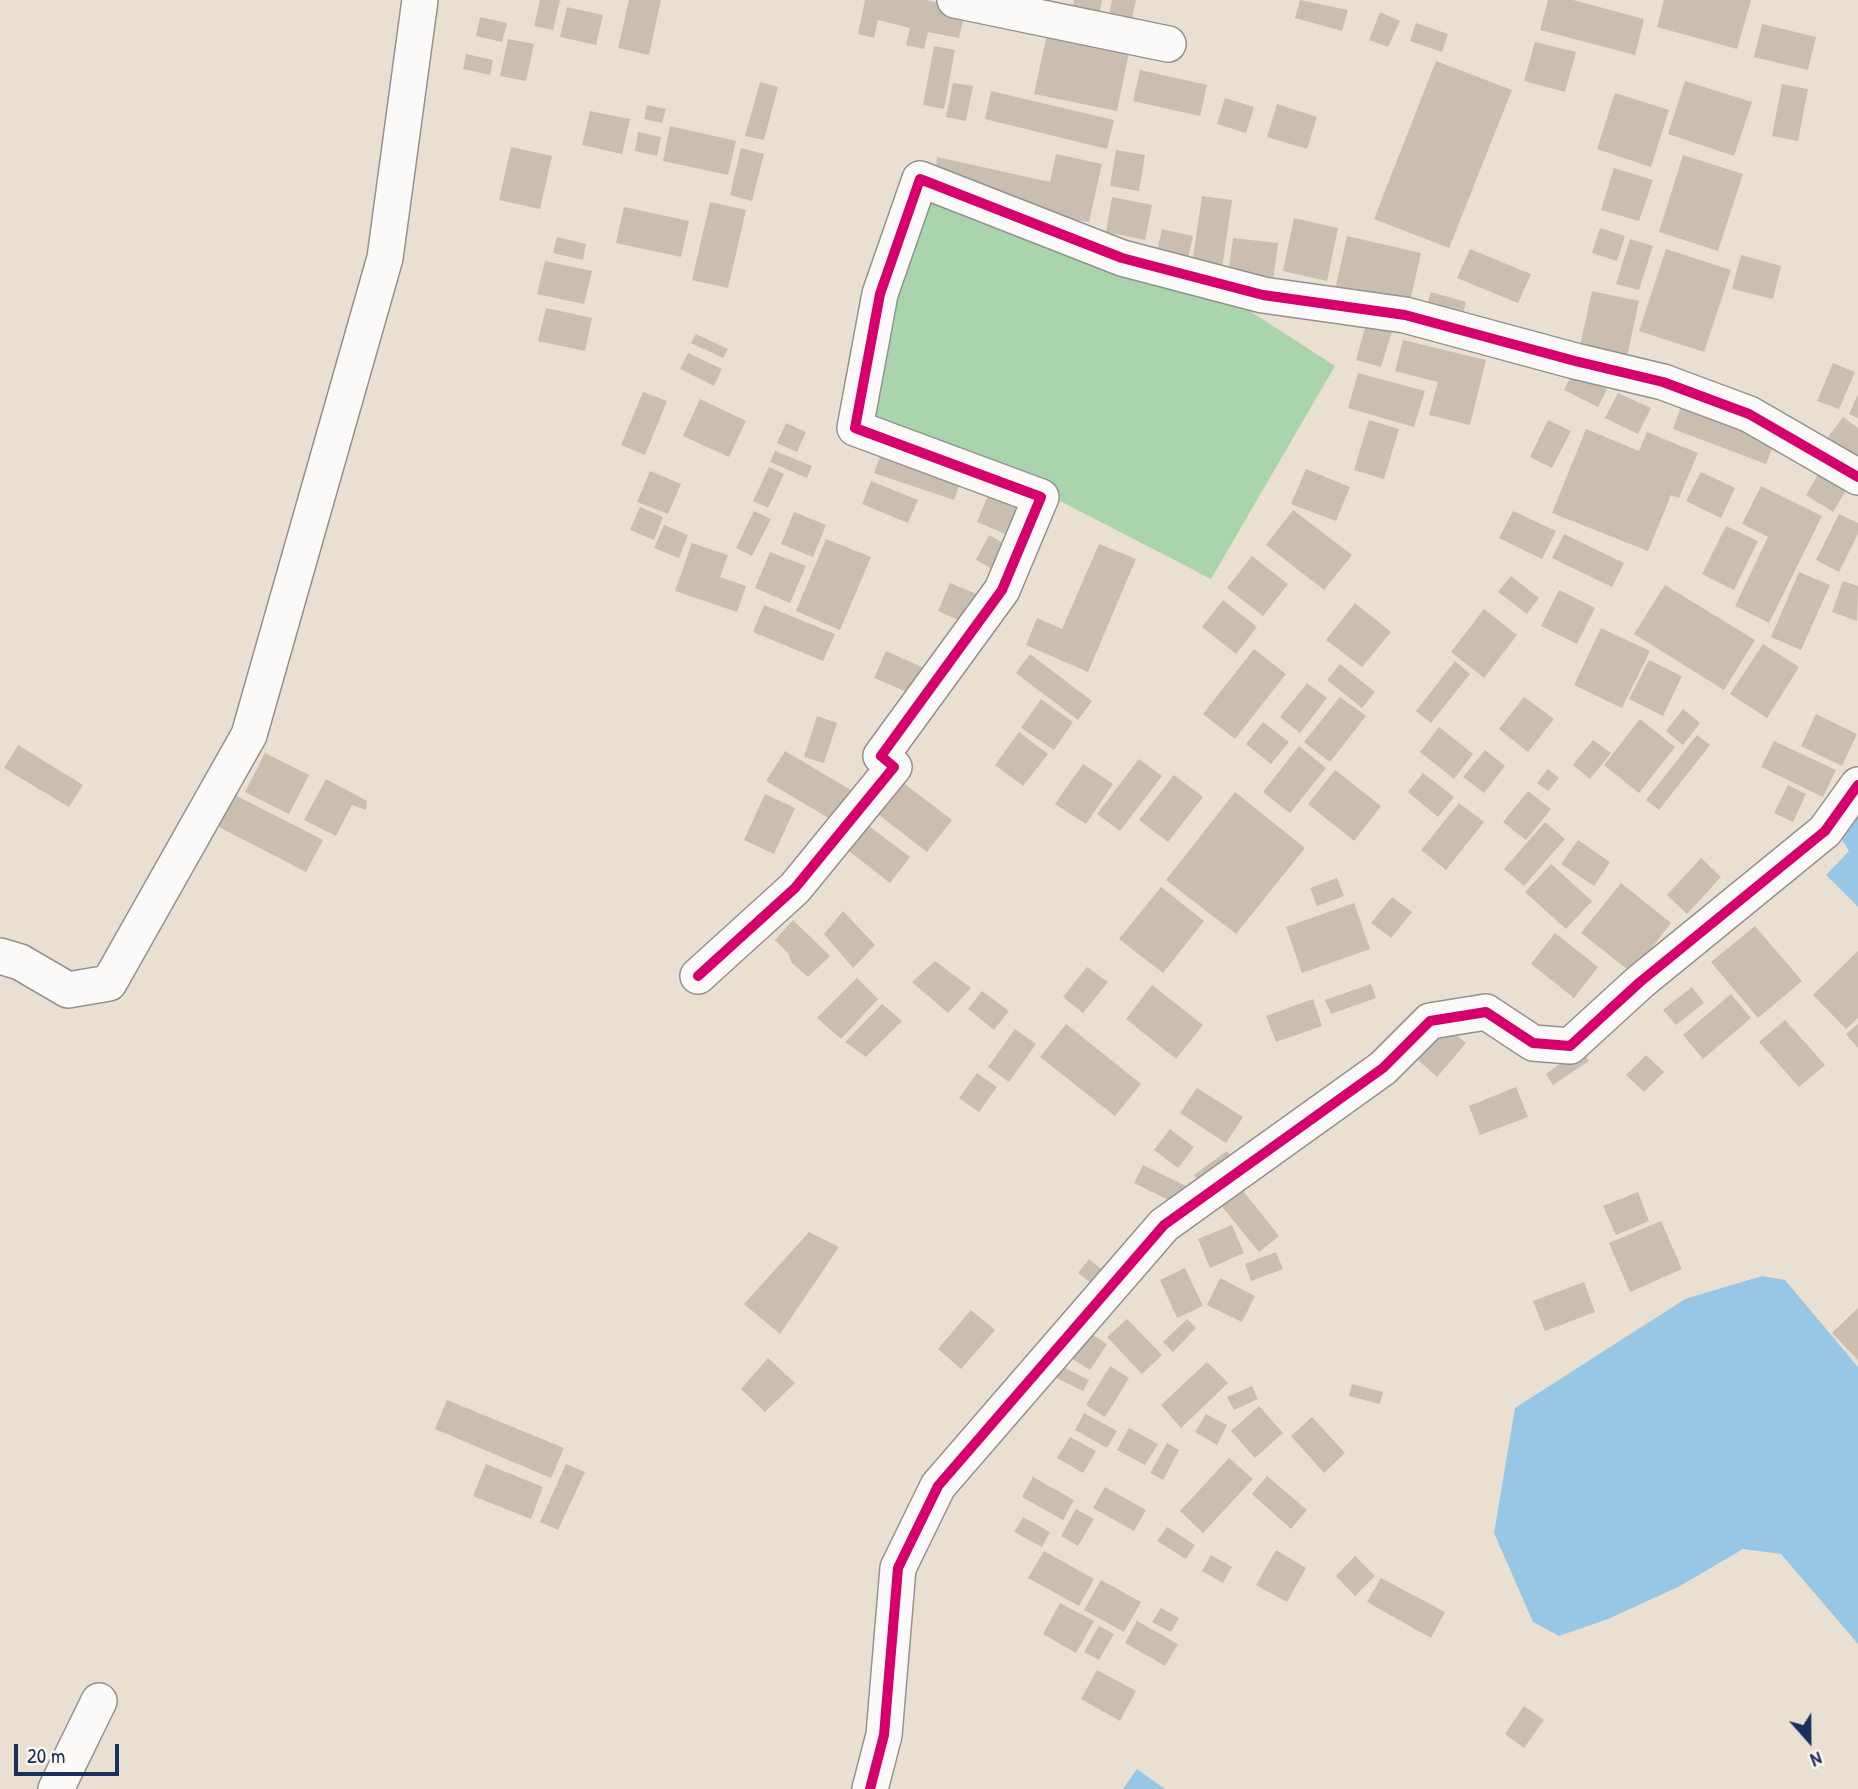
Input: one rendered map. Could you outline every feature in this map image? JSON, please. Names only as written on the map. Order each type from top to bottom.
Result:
[{"type":"street","points":[[0,956],[20,962],[68,990],[108,983],[249,735],[385,258],[420,0]]},
{"type":"street","points":[[955,0],[1168,44]]},
{"type":"street","points":[[698,976],[795,888],[894,767],[881,756],[1002,590],[1041,497],[855,428],[880,294],[920,179],[1122,258],[1263,295],[1405,315],[1663,382],[1749,414],[1858,477]]},
{"type":"street","points":[[870,1789],[884,1735],[898,1568],[938,1486],[1164,1225],[1383,1068],[1430,1021],[1486,1012],[1533,1043],[1570,1046],[1640,982],[1825,831],[1858,785]]},
{"type":"street","points":[[56,1789],[99,1701]]},
{"type":"green space","points":[[923,182],[1236,302],[1335,366],[1211,579],[1062,502],[858,426]]},
{"type":"water","points":[[1858,798],[1858,907],[1826,875],[1849,851],[1835,829]]},
{"type":"water","points":[[1762,1276],[1785,1280],[1858,1367],[1858,1644],[1781,1554],[1743,1549],[1680,1586],[1608,1619],[1559,1636],[1533,1622],[1494,1533],[1515,1408],[1685,1299]]},
{"type":"water","points":[[1137,1769],[1165,1789],[1123,1789]]},
{"type":"building","points":[[540,0],[560,0],[553,30],[534,26]]},
{"type":"building","points":[[629,0],[661,0],[649,55],[618,48]]},
{"type":"building","points":[[865,0],[926,0],[966,9],[959,38],[928,32],[924,49],[906,45],[910,28],[878,20],[874,38],[858,34]]},
{"type":"building","points":[[1074,0],[1102,0],[1098,22],[1070,18]]},
{"type":"building","points":[[1112,0],[1136,0],[1129,32],[1106,28]]},
{"type":"building","points":[[1300,0],[1348,10],[1342,31],[1295,18]]},
{"type":"building","points":[[1548,0],[1573,0],[1644,19],[1635,55],[1540,30]]},
{"type":"building","points":[[1664,0],[1751,0],[1737,49],[1657,27]]},
{"type":"building","points":[[567,7],[603,15],[596,45],[560,37]]},
{"type":"building","points":[[1380,12],[1400,21],[1388,47],[1369,40]]},
{"type":"building","points":[[480,17],[507,23],[502,42],[476,36]]},
{"type":"building","points":[[1416,23],[1448,34],[1442,52],[1410,41]]},
{"type":"building","points":[[1762,24],[1816,37],[1808,70],[1754,57]]},
{"type":"building","points":[[1048,30],[1130,47],[1117,111],[1034,94]]},
{"type":"building","points":[[508,39],[534,44],[526,81],[500,76]]},
{"type":"building","points":[[1535,42],[1576,52],[1565,92],[1524,81]]},
{"type":"building","points":[[934,46],[955,50],[944,109],[923,105]]},
{"type":"building","points":[[466,54],[493,60],[490,75],[463,69]]},
{"type":"building","points":[[1436,61],[1512,90],[1449,248],[1374,219]]},
{"type":"building","points":[[1140,70],[1207,85],[1200,116],[1133,101]]},
{"type":"building","points":[[1685,81],[1752,102],[1734,156],[1668,134]]},
{"type":"building","points":[[760,82],[778,87],[764,140],[745,136]]},
{"type":"building","points":[[953,83],[973,86],[966,121],[946,117]]},
{"type":"building","points":[[1782,84],[1808,89],[1798,141],[1772,136]]},
{"type":"building","points":[[991,91],[1114,120],[1107,149],[985,119]]},
{"type":"building","points":[[1615,93],[1669,110],[1651,167],[1597,149]]},
{"type":"building","points":[[1225,98],[1254,107],[1246,133],[1217,124]]},
{"type":"building","points":[[1277,104],[1317,117],[1307,149],[1267,137]]},
{"type":"building","points":[[647,105],[666,109],[662,123],[644,119]]},
{"type":"building","points":[[590,111],[630,119],[622,154],[582,145]]},
{"type":"building","points":[[670,126],[736,141],[728,175],[663,161]]},
{"type":"building","points":[[638,132],[661,137],[657,156],[635,151]]},
{"type":"building","points":[[511,147],[552,156],[540,209],[499,200]]},
{"type":"building","points":[[741,148],[764,154],[752,201],[730,195]]},
{"type":"building","points":[[1116,150],[1145,155],[1139,191],[1110,186]]},
{"type":"building","points":[[1056,154],[1102,164],[1089,222],[1056,216],[935,179],[937,157],[1050,182]]},
{"type":"building","points":[[1683,155],[1743,174],[1718,251],[1659,232]]},
{"type":"building","points":[[1614,168],[1653,180],[1639,221],[1601,210]]},
{"type":"building","points":[[1202,196],[1232,200],[1221,275],[1191,271]]},
{"type":"building","points":[[1112,197],[1152,205],[1145,240],[1106,232]]},
{"type":"building","points":[[710,202],[746,210],[728,288],[692,280]]},
{"type":"building","points":[[624,207],[689,221],[681,257],[616,243]]},
{"type":"building","points":[[1294,218],[1338,228],[1327,281],[1283,271]]},
{"type":"building","points":[[1600,228],[1625,236],[1617,261],[1592,253]]},
{"type":"building","points":[[1162,229],[1193,236],[1187,263],[1156,255]]},
{"type":"building","points":[[1347,236],[1421,253],[1408,310],[1334,294]]},
{"type":"building","points":[[557,237],[586,244],[583,260],[553,253]]},
{"type":"building","points":[[1233,238],[1278,243],[1272,288],[1227,282]]},
{"type":"building","points":[[1630,239],[1653,246],[1639,290],[1616,284]]},
{"type":"building","points":[[1470,249],[1531,274],[1518,303],[1457,278]]},
{"type":"building","points":[[1666,249],[1731,270],[1704,352],[1639,331]]},
{"type":"building","points":[[1741,255],[1781,266],[1773,299],[1732,289]]},
{"type":"building","points":[[545,261],[592,271],[584,304],[537,294]]},
{"type":"building","points":[[1592,291],[1639,301],[1627,356],[1580,346]]},
{"type":"building","points":[[1431,292],[1466,302],[1461,321],[1425,311]]},
{"type":"building","points":[[546,308],[592,318],[585,351],[538,341]]},
{"type":"building","points":[[1368,317],[1394,325],[1381,367],[1356,360]]},
{"type":"building","points":[[696,334],[728,349],[723,358],[691,343]]},
{"type":"building","points":[[1403,340],[1486,360],[1470,425],[1429,415],[1438,382],[1395,371]]},
{"type":"building","points":[[688,353],[722,369],[714,386],[680,369]]},
{"type":"building","points":[[1833,363],[1855,372],[1839,409],[1817,401]]},
{"type":"building","points":[[1573,372],[1607,389],[1598,407],[1564,390]]},
{"type":"building","points":[[1358,373],[1425,391],[1414,427],[1348,408]]},
{"type":"building","points":[[643,392],[667,401],[645,455],[621,445]]},
{"type":"building","points":[[1618,393],[1651,408],[1638,434],[1605,418]]},
{"type":"building","points":[[1858,394],[1858,418],[1849,414]]},
{"type":"building","points":[[700,399],[746,421],[729,457],[683,436]]},
{"type":"building","points":[[1683,401],[1777,436],[1766,464],[1673,429]]},
{"type":"building","points":[[1843,417],[1858,428],[1858,471],[1822,445]]},
{"type":"building","points":[[1369,420],[1399,429],[1384,479],[1354,470]]},
{"type":"building","points":[[1548,420],[1571,431],[1552,468],[1530,457]]},
{"type":"building","points":[[786,423],[806,432],[797,452],[777,443]]},
{"type":"building","points":[[1586,429],[1639,451],[1647,432],[1698,453],[1679,498],[1671,495],[1648,551],[1552,513]]},
{"type":"building","points":[[884,445],[964,473],[954,500],[874,473]]},
{"type":"building","points":[[775,451],[812,466],[807,478],[770,462]]},
{"type":"building","points":[[1823,466],[1851,482],[1833,512],[1806,495]]},
{"type":"building","points":[[769,467],[784,474],[768,508],[753,501]]},
{"type":"building","points":[[1306,469],[1350,487],[1336,521],[1291,504]]},
{"type":"building","points":[[650,471],[681,484],[668,514],[637,502]]},
{"type":"building","points":[[1701,472],[1735,488],[1721,518],[1686,501]]},
{"type":"building","points":[[871,481],[918,500],[908,523],[862,504]]},
{"type":"building","points":[[992,486],[1023,499],[1008,535],[977,522]]},
{"type":"building","points":[[1761,486],[1822,516],[1769,623],[1735,606],[1768,537],[1742,524]]},
{"type":"building","points":[[640,507],[663,517],[654,540],[630,530]]},
{"type":"building","points":[[1293,510],[1352,555],[1324,590],[1266,545]]},
{"type":"building","points":[[754,511],[771,519],[752,556],[736,548]]},
{"type":"building","points":[[1513,511],[1556,531],[1542,559],[1499,538]]},
{"type":"building","points":[[794,512],[826,525],[813,557],[781,544]]},
{"type":"building","points":[[1839,514],[1858,523],[1858,534],[1839,572],[1816,560]]},
{"type":"building","points":[[664,525],[688,535],[679,558],[654,548]]},
{"type":"building","points":[[1726,526],[1758,541],[1734,590],[1702,574]]},
{"type":"building","points":[[1564,534],[1624,563],[1612,587],[1552,558]]},
{"type":"building","points":[[989,535],[1007,545],[994,570],[976,560]]},
{"type":"building","points":[[826,539],[871,557],[840,630],[796,611]]},
{"type":"building","points":[[692,543],[728,555],[720,577],[746,586],[737,612],[675,591]]},
{"type":"building","points":[[1099,544],[1136,559],[1088,672],[1026,645],[1037,618],[1062,629]]},
{"type":"building","points":[[770,552],[806,566],[790,603],[755,588]]},
{"type":"building","points":[[1252,556],[1288,584],[1263,616],[1227,588]]},
{"type":"building","points":[[1799,572],[1830,585],[1801,650],[1771,637]]},
{"type":"building","points":[[1511,576],[1539,598],[1527,614],[1498,592]]},
{"type":"building","points":[[1843,581],[1858,586],[1857,621],[1832,612]]},
{"type":"building","points":[[950,583],[984,597],[972,626],[938,611]]},
{"type":"building","points":[[1665,585],[1755,640],[1724,690],[1634,634]]},
{"type":"building","points":[[1559,590],[1595,608],[1577,644],[1541,626]]},
{"type":"building","points":[[1223,600],[1257,627],[1236,654],[1202,627]]},
{"type":"building","points":[[1355,603],[1391,632],[1362,667],[1326,640]]},
{"type":"building","points":[[764,605],[835,634],[823,661],[753,632]]},
{"type":"building","points":[[1484,609],[1517,635],[1484,678],[1451,652]]},
{"type":"building","points":[[1601,628],[1650,651],[1622,708],[1574,685]]},
{"type":"building","points":[[1763,644],[1799,667],[1767,718],[1730,694]]},
{"type":"building","points":[[1254,649],[1286,674],[1235,739],[1203,714]]},
{"type":"building","points":[[886,651],[931,671],[919,697],[874,678]]},
{"type":"building","points":[[1030,654],[1092,701],[1078,720],[1016,673]]},
{"type":"building","points":[[1649,660],[1682,676],[1663,716],[1629,699]]},
{"type":"building","points":[[1455,661],[1470,674],[1431,723],[1416,711]]},
{"type":"building","points":[[1340,664],[1375,692],[1362,708],[1327,680]]},
{"type":"building","points":[[1307,683],[1327,698],[1300,733],[1280,717]]},
{"type":"building","points":[[1340,697],[1366,716],[1330,762],[1304,742]]},
{"type":"building","points":[[1524,697],[1554,719],[1528,752],[1499,729]]},
{"type":"building","points":[[1041,699],[1073,722],[1054,750],[1021,728]]},
{"type":"building","points":[[1683,709],[1700,723],[1683,745],[1666,731]]},
{"type":"building","points":[[1816,714],[1857,734],[1842,766],[1801,746]]},
{"type":"building","points":[[817,716],[837,723],[824,763],[804,757]]},
{"type":"building","points":[[1640,719],[1675,747],[1639,793],[1604,765]]},
{"type":"building","points":[[1263,722],[1289,742],[1271,764],[1246,744]]},
{"type":"building","points":[[1439,727],[1473,754],[1454,779],[1420,752]]},
{"type":"building","points":[[1019,732],[1048,754],[1023,786],[995,765]]},
{"type":"building","points":[[1697,735],[1710,745],[1659,810],[1646,800]]},
{"type":"building","points":[[1593,740],[1611,753],[1590,779],[1573,765]]},
{"type":"building","points":[[1774,741],[1836,770],[1823,797],[1761,767]]},
{"type":"building","points":[[18,745],[83,785],[69,807],[4,768]]},
{"type":"building","points":[[1299,746],[1326,768],[1290,813],[1263,792]]},
{"type":"building","points":[[1485,750],[1505,766],[1484,793],[1463,777]]},
{"type":"building","points":[[785,751],[861,796],[842,826],[766,781]]},
{"type":"building","points":[[265,753],[309,775],[289,814],[245,792]]},
{"type":"building","points":[[1139,759],[1162,776],[1120,831],[1097,814]]},
{"type":"building","points":[[1083,764],[1113,784],[1086,824],[1055,804]]},
{"type":"building","points":[[1548,769],[1559,778],[1548,791],[1537,783]]},
{"type":"building","points":[[1335,770],[1381,806],[1354,841],[1308,804]]},
{"type":"building","points":[[1423,773],[1454,797],[1438,817],[1408,792]]},
{"type":"building","points":[[893,775],[952,820],[927,852],[870,808]]},
{"type":"building","points":[[1174,775],[1203,797],[1168,842],[1139,820]]},
{"type":"building","points":[[326,779],[367,801],[366,810],[352,805],[336,836],[304,820]]},
{"type":"building","points":[[1788,785],[1806,794],[1793,822],[1774,813]]},
{"type":"building","points":[[1528,791],[1551,809],[1526,840],[1503,822]]},
{"type":"building","points":[[1235,792],[1305,848],[1236,934],[1166,880]]},
{"type":"building","points":[[765,794],[795,808],[774,854],[744,840]]},
{"type":"building","points":[[235,795],[323,840],[306,872],[219,827]]},
{"type":"building","points":[[1459,803],[1484,822],[1446,870],[1421,850]]},
{"type":"building","points":[[1545,822],[1565,839],[1524,886],[1504,869]]},
{"type":"building","points":[[865,823],[910,857],[890,883],[845,848]]},
{"type":"building","points":[[1578,840],[1610,862],[1594,886],[1561,864]]},
{"type":"building","points":[[1701,858],[1721,877],[1687,914],[1667,895]]},
{"type":"building","points":[[1551,864],[1592,901],[1566,929],[1525,892]]},
{"type":"building","points":[[1337,878],[1344,896],[1317,906],[1310,888]]},
{"type":"building","points":[[1621,883],[1671,923],[1632,973],[1581,933]]},
{"type":"building","points":[[1161,887],[1204,921],[1163,973],[1119,939]]},
{"type":"building","points":[[1392,897],[1412,912],[1391,938],[1371,923]]},
{"type":"building","points":[[1354,903],[1370,949],[1302,973],[1286,927]]},
{"type":"building","points":[[843,911],[875,945],[853,968],[824,934]]},
{"type":"building","points":[[793,920],[830,956],[808,977],[792,963],[788,953],[775,940]]},
{"type":"building","points":[[1755,926],[1802,981],[1758,1018],[1711,962]]},
{"type":"building","points":[[1555,933],[1598,967],[1574,998],[1531,964]]},
{"type":"building","points":[[1858,951],[1858,1018],[1846,1029],[1813,995]]},
{"type":"building","points":[[935,961],[971,988],[948,1013],[912,982]]},
{"type":"building","points":[[1087,967],[1108,982],[1083,1013],[1063,997]]},
{"type":"building","points":[[857,978],[878,999],[841,1039],[817,1018]]},
{"type":"building","points":[[1371,984],[1376,998],[1331,1014],[1325,1000]]},
{"type":"building","points":[[1152,985],[1203,1025],[1176,1059],[1126,1019]]},
{"type":"building","points":[[1692,987],[1704,1003],[1676,1025],[1663,1010]]},
{"type":"building","points":[[982,991],[1009,1011],[994,1030],[968,1009]]},
{"type":"building","points":[[1731,994],[1751,1018],[1703,1059],[1683,1035]]},
{"type":"building","points":[[1313,999],[1322,1026],[1276,1042],[1266,1016]]},
{"type":"building","points":[[882,1004],[902,1021],[866,1057],[845,1042]]},
{"type":"building","points":[[1785,1020],[1825,1065],[1799,1087],[1759,1042]]},
{"type":"building","points":[[1066,1024],[1141,1084],[1115,1116],[1040,1057]]},
{"type":"building","points":[[1858,1024],[1858,1048],[1846,1034]]},
{"type":"building","points":[[1447,1027],[1466,1043],[1437,1077],[1418,1060]]},
{"type":"building","points":[[1015,1029],[1036,1044],[1009,1082],[988,1067]]},
{"type":"building","points":[[1581,1049],[1589,1061],[1553,1085],[1546,1074]]},
{"type":"building","points":[[1646,1055],[1664,1072],[1644,1092],[1626,1075]]},
{"type":"building","points":[[977,1073],[997,1087],[979,1112],[959,1098]]},
{"type":"building","points":[[1516,1087],[1528,1117],[1480,1135],[1469,1106]]},
{"type":"building","points":[[1197,1088],[1243,1117],[1226,1143],[1180,1113]]},
{"type":"building","points":[[1170,1129],[1194,1147],[1178,1168],[1154,1150]]},
{"type":"building","points":[[1227,1151],[1238,1166],[1204,1190],[1194,1175]]},
{"type":"building","points":[[1143,1165],[1186,1186],[1177,1204],[1134,1183]]},
{"type":"building","points":[[1240,1187],[1279,1236],[1259,1252],[1219,1203]]},
{"type":"building","points":[[1638,1192],[1649,1221],[1616,1235],[1603,1206]]},
{"type":"building","points":[[1661,1221],[1682,1269],[1630,1292],[1609,1243]]},
{"type":"building","points":[[1232,1225],[1244,1253],[1210,1268],[1198,1239]]},
{"type":"building","points":[[809,1232],[839,1247],[780,1334],[744,1304]]},
{"type":"building","points":[[1276,1252],[1283,1269],[1251,1281],[1245,1264]]},
{"type":"building","points":[[1089,1259],[1111,1277],[1100,1290],[1078,1273]]},
{"type":"building","points":[[1185,1268],[1203,1306],[1177,1318],[1160,1280]]},
{"type":"building","points":[[1220,1278],[1255,1296],[1242,1322],[1207,1305]]},
{"type":"building","points":[[1584,1282],[1595,1312],[1545,1331],[1533,1301]]},
{"type":"building","points":[[1858,1308],[1858,1360],[1832,1333]]},
{"type":"building","points":[[971,1310],[995,1330],[961,1369],[938,1349]]},
{"type":"building","points":[[1127,1319],[1162,1355],[1142,1374],[1107,1337]]},
{"type":"building","points":[[1187,1319],[1196,1328],[1173,1352],[1163,1342]]},
{"type":"building","points":[[1082,1328],[1107,1344],[1090,1370],[1065,1354]]},
{"type":"building","points":[[768,1358],[795,1383],[765,1412],[741,1389]]},
{"type":"building","points":[[1207,1362],[1228,1383],[1181,1428],[1161,1405]]},
{"type":"building","points":[[1061,1366],[1089,1380],[1083,1391],[1055,1377]]},
{"type":"building","points":[[1110,1366],[1129,1378],[1105,1417],[1086,1405]]},
{"type":"building","points":[[1352,1384],[1383,1392],[1380,1404],[1349,1396]]},
{"type":"building","points":[[1252,1386],[1258,1399],[1234,1410],[1227,1397]]},
{"type":"building","points":[[447,1400],[564,1448],[551,1478],[435,1429]]},
{"type":"building","points":[[1259,1406],[1283,1433],[1255,1458],[1231,1431]]},
{"type":"building","points":[[1084,1413],[1117,1431],[1107,1448],[1075,1430]]},
{"type":"building","points":[[1206,1414],[1227,1425],[1217,1445],[1195,1432]]},
{"type":"building","points":[[1312,1417],[1345,1453],[1324,1473],[1291,1436]]},
{"type":"building","points":[[1129,1428],[1158,1444],[1145,1465],[1117,1450]]},
{"type":"building","points":[[1070,1437],[1096,1451],[1083,1473],[1057,1458]]},
{"type":"building","points":[[1167,1443],[1179,1450],[1163,1480],[1150,1473]]},
{"type":"building","points":[[1229,1458],[1253,1479],[1203,1533],[1180,1511]]},
{"type":"building","points":[[486,1464],[543,1487],[531,1519],[473,1496]]},
{"type":"building","points":[[566,1464],[585,1472],[558,1530],[540,1522]]},
{"type":"building","points":[[1267,1476],[1307,1510],[1291,1529],[1252,1494]]},
{"type":"building","points":[[1033,1477],[1074,1500],[1063,1520],[1022,1497]]},
{"type":"building","points":[[1105,1487],[1146,1510],[1134,1531],[1093,1508]]},
{"type":"building","points":[[1076,1509],[1094,1519],[1078,1546],[1061,1536]]},
{"type":"building","points":[[1023,1517],[1050,1532],[1042,1547],[1014,1532]]},
{"type":"building","points":[[1167,1527],[1195,1545],[1186,1559],[1157,1541]]},
{"type":"building","points":[[1276,1550],[1306,1568],[1287,1602],[1256,1585]]},
{"type":"building","points":[[1044,1551],[1094,1579],[1079,1606],[1028,1578]]},
{"type":"building","points":[[1211,1555],[1232,1567],[1223,1583],[1202,1571]]},
{"type":"building","points":[[1355,1556],[1375,1576],[1355,1596],[1336,1576]]},
{"type":"building","points":[[1381,1578],[1445,1612],[1431,1638],[1367,1602]]},
{"type":"building","points":[[1101,1580],[1141,1602],[1124,1632],[1084,1610]]},
{"type":"building","points":[[1060,1603],[1094,1621],[1076,1653],[1043,1634]]},
{"type":"building","points":[[1161,1608],[1179,1618],[1171,1632],[1152,1622]]},
{"type":"building","points":[[1137,1621],[1178,1644],[1165,1666],[1125,1643]]},
{"type":"building","points":[[1099,1626],[1114,1634],[1099,1660],[1084,1652]]},
{"type":"building","points":[[1097,1670],[1136,1691],[1120,1721],[1081,1699]]},
{"type":"building","points":[[1524,1706],[1544,1720],[1524,1748],[1505,1734]]},
{"type":"cycle path","points":[[698,976],[795,888],[894,767],[881,756],[1002,590],[1041,497],[855,428],[880,294],[920,179],[1122,258],[1263,295],[1405,315],[1663,382],[1749,414],[1858,477]]},
{"type":"cycle path","points":[[870,1789],[884,1735],[898,1568],[938,1486],[1164,1225],[1383,1068],[1430,1021],[1486,1012],[1533,1043],[1570,1046],[1640,982],[1825,831],[1858,785]]}]
